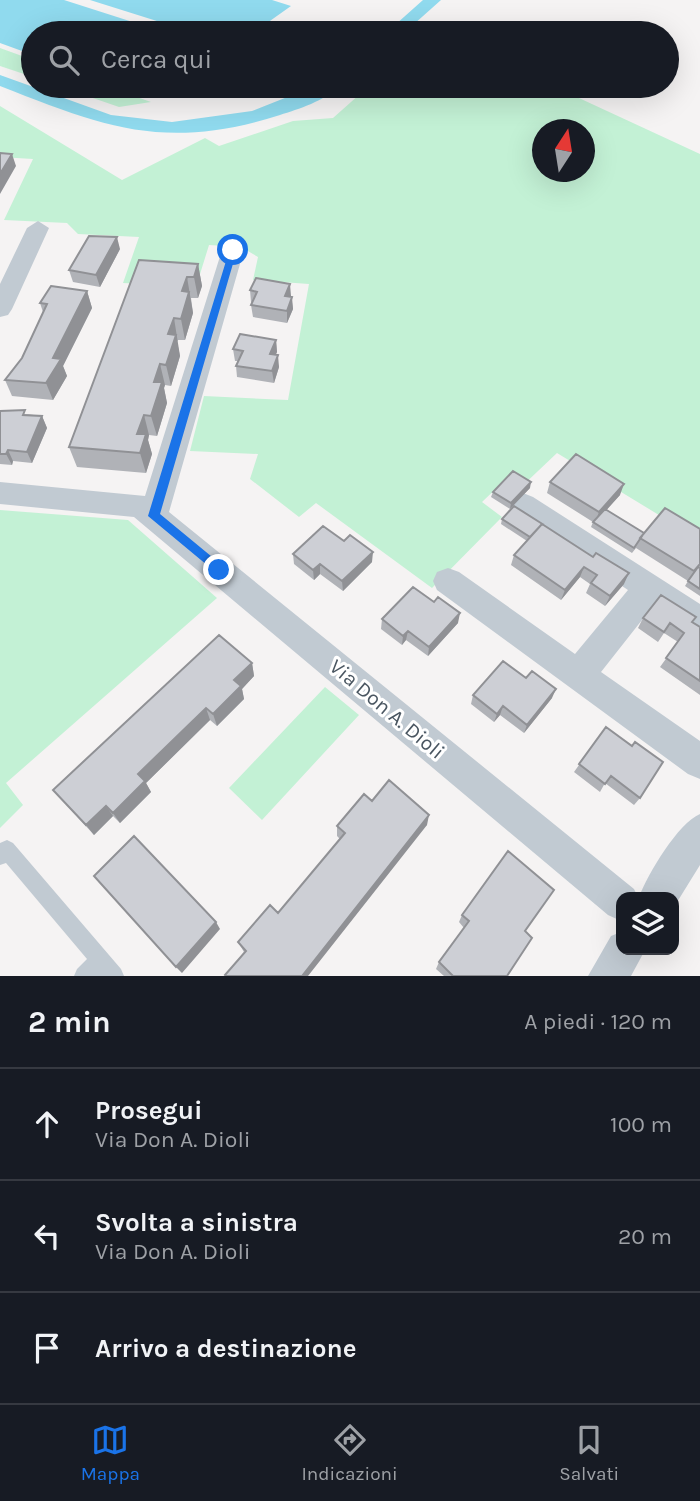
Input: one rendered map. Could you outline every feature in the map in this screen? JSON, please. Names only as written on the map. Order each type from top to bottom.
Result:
[{"type":"street","points":[[0,309],[38,228]]},
{"type":"street","points":[[153,516],[233,250]]},
{"type":"street","name":"Via Don A. Dioli","points":[[0,493],[141,506],[616,898]]},
{"type":"street","points":[[523,505],[700,621]]},
{"type":"street","points":[[448,581],[700,762]]},
{"type":"street","points":[[579,675],[649,588]]},
{"type":"street","points":[[661,892],[700,832]]},
{"type":"street","points":[[608,976],[622,955]]},
{"type":"lane","points":[[0,856],[7,849],[114,976]]},
{"type":"lane","points":[[85,976],[100,960]]},
{"type":"green space","points":[[0,48],[21,56],[21,73],[0,66]]},
{"type":"green space","points":[[93,98],[140,98],[151,102],[119,107]]},
{"type":"green space","points":[[356,98],[579,98],[700,154],[700,540],[557,453],[518,490],[504,481],[482,502],[502,517],[432,588],[316,503],[299,517],[250,479],[258,454],[190,451],[204,396],[288,400],[309,284],[253,280],[258,257],[241,247],[209,245],[196,287],[123,283],[139,237],[78,234],[67,223],[4,220],[33,159],[0,157],[0,106],[122,180],[205,138],[219,146],[293,121],[333,118]]},
{"type":"green space","points":[[0,510],[128,520],[217,598],[6,783],[23,805],[0,828]]},
{"type":"green space","points":[[325,687],[359,715],[262,820],[229,788]]},
{"type":"water","points":[[0,0],[64,0],[130,21],[21,21],[21,51],[0,43]]},
{"type":"water","points":[[90,0],[272,0],[291,6],[270,21],[157,21]]},
{"type":"building","points":[[0,153],[12,154],[0,174]]},
{"type":"building","points":[[89,236],[117,237],[96,275],[69,270]]},
{"type":"building","points":[[139,260],[198,264],[194,277],[187,277],[182,291],[189,292],[181,319],[174,318],[168,334],[176,335],[166,365],[160,364],[154,382],[162,382],[151,416],[144,415],[137,434],[146,434],[140,453],[69,447]]},
{"type":"building","points":[[256,278],[290,284],[285,296],[292,297],[287,311],[251,305],[257,292],[250,290]]},
{"type":"building","points":[[51,286],[87,291],[53,358],[61,359],[46,383],[5,380],[22,358],[47,304],[40,303]]},
{"type":"building","points":[[240,334],[276,340],[270,354],[278,355],[272,371],[236,366],[243,351],[233,349]]},
{"type":"building","points":[[25,410],[23,415],[42,416],[27,452],[8,450],[6,454],[0,454],[0,411]]},
{"type":"building","points":[[576,454],[624,484],[599,512],[550,482]]},
{"type":"building","points":[[513,471],[531,482],[511,503],[493,492]]},
{"type":"building","points":[[514,506],[544,525],[530,537],[502,519]]},
{"type":"building","points":[[665,508],[700,529],[700,564],[694,571],[640,538]]},
{"type":"building","points":[[605,509],[644,533],[634,548],[593,522]]},
{"type":"building","points":[[542,524],[593,557],[596,553],[629,573],[610,596],[591,583],[597,575],[584,567],[565,590],[514,555]]},
{"type":"building","points":[[323,526],[344,541],[350,535],[373,552],[342,581],[320,564],[313,570],[293,554]]},
{"type":"building","points":[[698,567],[700,568],[700,589],[688,581]]},
{"type":"building","points":[[413,587],[434,602],[438,597],[460,613],[429,647],[408,631],[403,636],[382,619]]},
{"type":"building","points":[[661,595],[696,617],[692,622],[700,627],[700,681],[666,658],[684,633],[670,623],[664,632],[643,618]]},
{"type":"building","points":[[219,635],[252,663],[234,680],[241,686],[213,714],[206,708],[138,774],[145,781],[113,813],[106,806],[86,825],[53,790]]},
{"type":"building","points":[[503,661],[526,678],[532,671],[556,689],[527,725],[503,706],[497,714],[473,695]]},
{"type":"building","points":[[606,727],[632,746],[635,742],[663,762],[640,798],[611,776],[605,784],[579,764]]},
{"type":"building","points":[[389,780],[429,815],[302,976],[226,976],[246,951],[238,942],[270,905],[278,913],[345,833],[337,826],[364,794],[372,801]]},
{"type":"building","points":[[134,836],[216,922],[176,967],[94,876]]},
{"type":"building","points":[[508,851],[554,890],[525,931],[532,938],[507,976],[453,976],[439,962],[469,921],[462,915]]},
{"type":"waterway","points":[[408,21],[433,0]]},
{"type":"waterway","points":[[0,80],[21,88]]},
{"type":"waterway","points":[[47,98],[105,119],[146,127],[200,126],[229,122],[283,108],[307,98]]},
{"type":"route","points":[[219,570],[153,516],[233,250]]}]
